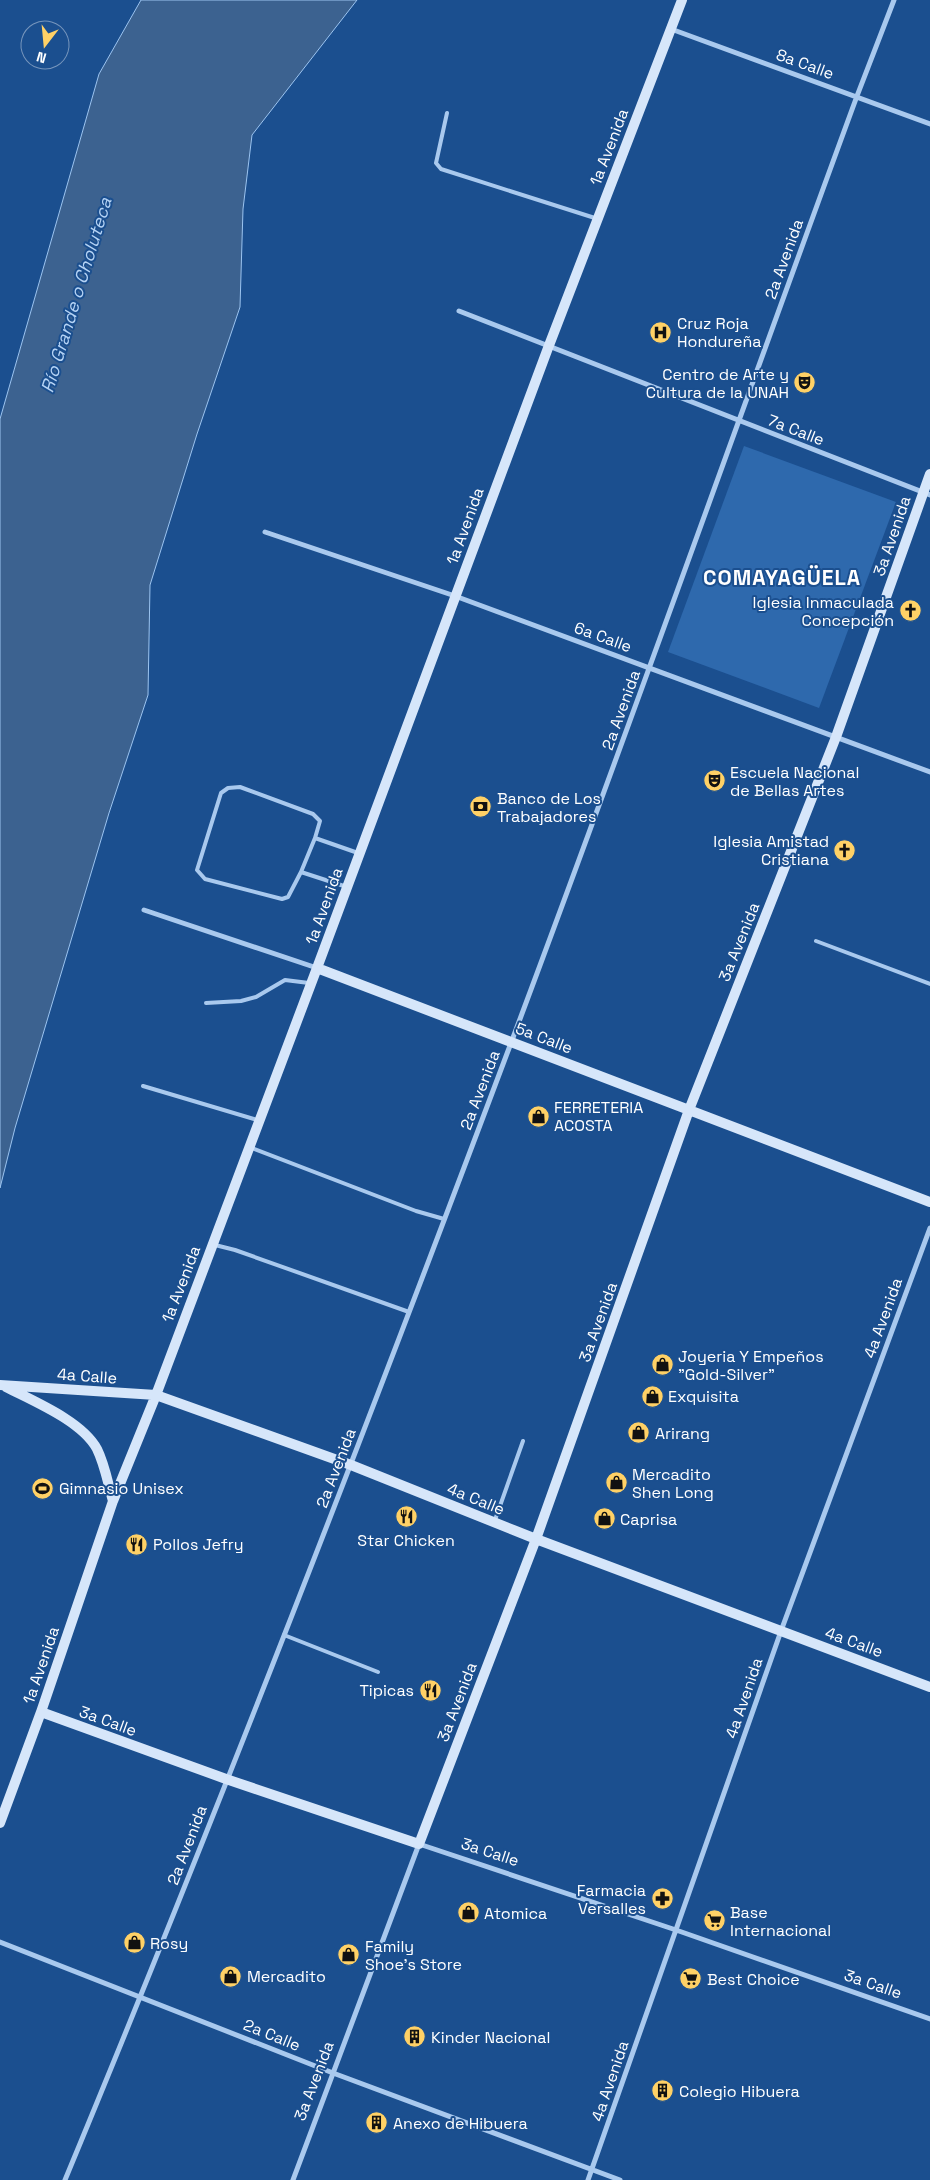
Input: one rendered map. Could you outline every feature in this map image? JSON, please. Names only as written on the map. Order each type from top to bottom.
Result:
[{"type":"street","name":"1a Avenida","points":[[0,1823],[41,1712],[113,1501],[156,1395],[260,1121],[548,348],[682,0]]},
{"type":"street","name":"2a Avenida","points":[[65,2180],[141,1997],[351,1465],[512,1042],[650,668],[857,96],[894,0]]},
{"type":"street","name":"8a Calle","points":[[671,29],[930,124]]},
{"type":"street","name":"7a Calle","points":[[459,311],[548,348],[926,494]]},
{"type":"street","name":"3a Avenida","points":[[293,2180],[536,1539],[690,1110],[836,737],[926,494],[930,474]]},
{"type":"street","name":"6a Calle","points":[[265,532],[455,596],[930,772]]},
{"type":"street","name":"5a Calle","points":[[144,910],[317,968],[930,1202]]},
{"type":"street","name":"4a Avenida","points":[[588,2180],[780,1631],[930,1228]]},
{"type":"street","name":"4a Calle","points":[[2,1385],[156,1395],[351,1465],[536,1539],[930,1687]]},
{"type":"street","points":[[2,1385],[72,1423],[90,1439],[97,1449],[113,1501]]},
{"type":"street","name":"3a Calle","points":[[41,1712],[226,1779],[676,1930],[930,2019]]},
{"type":"street","name":"2a Calle","points":[[0,1942],[333,2073],[620,2180]]},
{"type":"lane","points":[[447,113],[436,163],[441,169],[598,219]]},
{"type":"lane","points":[[240,787],[313,814],[320,821],[301,872],[288,897],[282,899],[205,879],[198,870],[220,793],[228,788],[240,787]]},
{"type":"lane","points":[[315,838],[360,854]]},
{"type":"lane","points":[[301,872],[347,887]]},
{"type":"lane","points":[[816,941],[930,984]]},
{"type":"lane","points":[[206,1003],[241,1001],[256,996],[285,980],[311,984]]},
{"type":"lane","points":[[143,1086],[260,1121]]},
{"type":"lane","points":[[249,1147],[416,1211],[444,1219]]},
{"type":"lane","points":[[213,1244],[235,1250],[409,1312]]},
{"type":"lane","points":[[494,1522],[523,1441]]},
{"type":"lane","points":[[284,1635],[378,1672]]},
{"type":"shaded area","points":[[744,446],[896,502],[819,708],[668,652]]},
{"type":"water","name":"Río Grande o Choluteca","points":[[141,0],[357,0],[252,135],[243,209],[240,307],[197,434],[150,585],[148,695],[109,813],[15,1128],[0,1188],[0,419],[99,74]]},
{"type":"place","name":"Cruz Roja Hondureña","points":[[661,332]]},
{"type":"place","name":"Centro de Arte y Cultura de la UNAH","points":[[805,383]]},
{"type":"place","name":"Iglesia Inmaculada Concepción","points":[[910,611]]},
{"type":"place","name":"Escuela Nacional de Bellas Artes","points":[[714,781]]},
{"type":"place","name":"Banco de Los Trabajadores","points":[[481,807]]},
{"type":"place","name":"Iglesia Amistad Cristiana","points":[[845,850]]},
{"type":"place","name":"FERRETERIA ACOSTA","points":[[538,1116]]},
{"type":"place","name":"Joyeria Y Empeños \"Gold-Silver\"","points":[[662,1365]]},
{"type":"place","name":"Exquisita","points":[[652,1396]]},
{"type":"place","name":"Arirang","points":[[639,1433]]},
{"type":"place","name":"Mercadito Shen Long","points":[[616,1483]]},
{"type":"place","name":"Gimnasio Unisex","points":[[43,1488]]},
{"type":"place","name":"Star Chicken","points":[[406,1516]]},
{"type":"place","name":"Caprisa","points":[[604,1519]]},
{"type":"place","name":"Pollos Jefry","points":[[137,1544]]},
{"type":"place","name":"Tipicas","points":[[430,1690]]},
{"type":"place","name":"Farmacia Versalles","points":[[662,1899]]},
{"type":"place","name":"Atomica","points":[[468,1913]]},
{"type":"place","name":"Base Internacional","points":[[714,1921]]},
{"type":"place","name":"Rosy","points":[[134,1943]]},
{"type":"place","name":"Family Shoe's Store","points":[[349,1955]]},
{"type":"place","name":"Mercadito","points":[[231,1976]]},
{"type":"place","name":"Best Choice","points":[[691,1979]]},
{"type":"place","name":"Kinder Nacional","points":[[415,2037]]},
{"type":"place","name":"Colegio Hibuera","points":[[663,2091]]},
{"type":"place","name":"Anexo de Hibuera","points":[[377,2123]]},
{"type":"district","name":"COMAYAGÜELA","points":[[782,577]]}]
